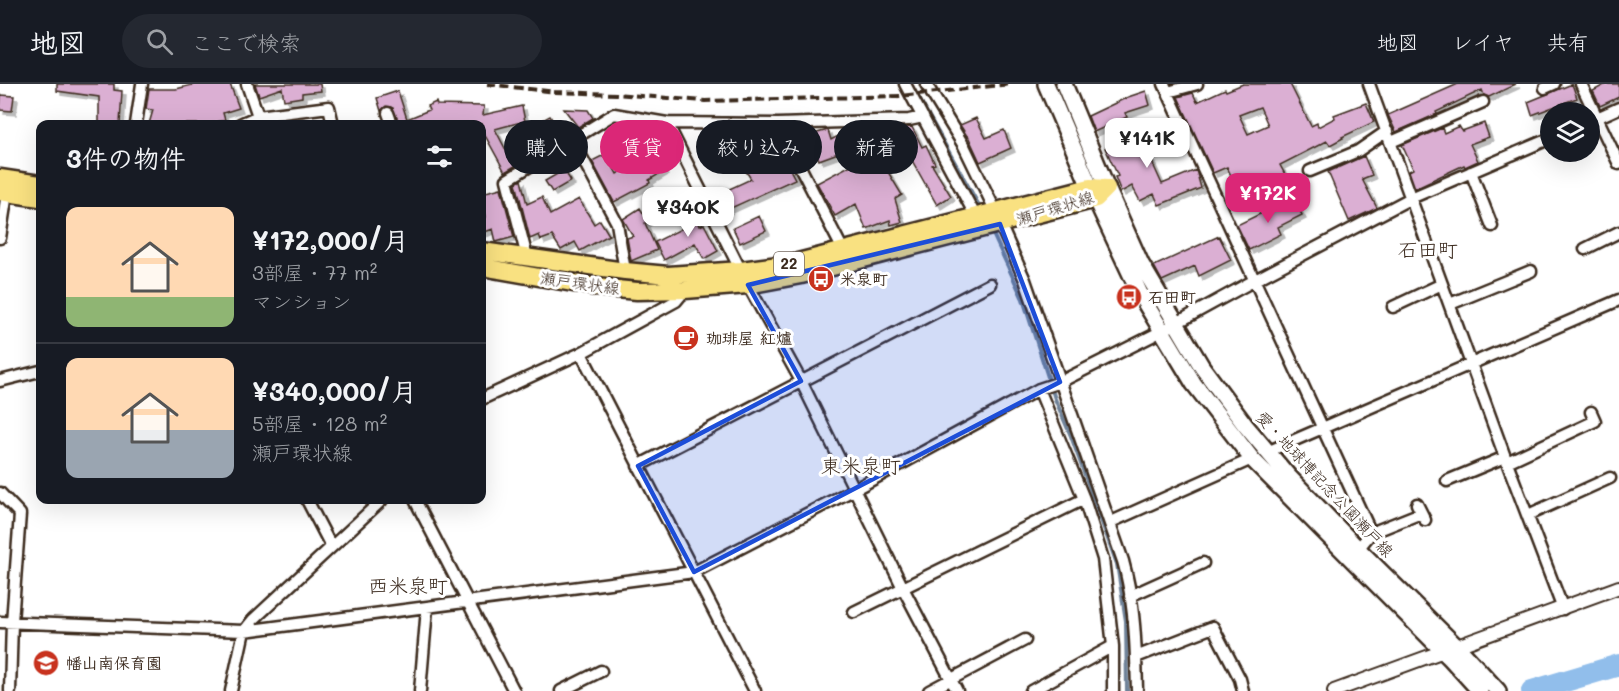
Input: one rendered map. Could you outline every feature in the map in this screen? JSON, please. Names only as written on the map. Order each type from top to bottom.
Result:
[{"type":"main road","name":"愛・地球博記念公園瀬戸線","points":[[1046,84],[1098,192],[1140,296],[1194,384],[1252,459],[1453,653],[1498,691]]},
{"type":"main road","name":"愛・地球博記念公園瀬戸線","points":[[1064,84],[1098,192],[1202,367],[1267,452],[1453,653],[1480,691]]},
{"type":"main road","points":[[0,178],[36,183]]},
{"type":"main road","name":"瀬戸環状線","points":[[486,252],[668,275],[744,277],[801,275],[998,218],[1098,192]]},
{"type":"main road","points":[[4,193],[36,197]]},
{"type":"main road","name":"瀬戸環状線","points":[[486,268],[596,287],[637,291],[685,290],[744,277],[975,215],[998,218]]},
{"type":"street","points":[[137,120],[142,84]]},
{"type":"street","points":[[247,84],[258,117]]},
{"type":"street","points":[[905,84],[975,215]]},
{"type":"street","points":[[926,84],[964,146],[1025,280],[1111,522],[1129,581],[1135,620],[1137,691]]},
{"type":"street","points":[[1197,84],[1166,88],[1371,533]]},
{"type":"street","points":[[1369,84],[1506,460],[1563,609]]},
{"type":"street","points":[[1581,84],[1587,102]]},
{"type":"street","points":[[1391,142],[1484,102]]},
{"type":"street","points":[[250,120],[329,107],[332,120]]},
{"type":"street","points":[[1600,117],[1619,108]]},
{"type":"street","points":[[388,113],[391,120]]},
{"type":"street","points":[[604,120],[614,114],[649,120]]},
{"type":"street","points":[[822,123],[909,120],[923,117]]},
{"type":"street","points":[[1310,171],[1358,151],[1387,131]]},
{"type":"street","points":[[1600,132],[1619,164]]},
{"type":"street","points":[[0,622],[244,631],[427,609],[694,572],[855,489],[1039,389],[1162,331],[1411,198],[1540,143]]},
{"type":"street","points":[[684,157],[744,277],[801,381],[903,588],[957,691]]},
{"type":"street","points":[[588,169],[617,224],[625,271]]},
{"type":"street","points":[[1471,172],[1492,226]]},
{"type":"street","points":[[517,174],[507,180],[527,257]]},
{"type":"street","points":[[804,174],[843,250]]},
{"type":"street","points":[[0,238],[4,193]]},
{"type":"street","points":[[1585,249],[1619,232]]},
{"type":"street","points":[[1450,304],[1531,271]]},
{"type":"street","points":[[638,466],[990,284]]},
{"type":"street","points":[[1393,307],[1442,284]]},
{"type":"street","points":[[486,397],[580,353],[676,301],[685,290]]},
{"type":"street","points":[[1267,452],[1619,300]]},
{"type":"street","points":[[580,353],[694,572],[752,690]]},
{"type":"street","points":[[0,381],[36,372]]},
{"type":"street","points":[[1039,389],[1084,499],[1104,559],[1113,646],[1113,691]]},
{"type":"street","points":[[1447,481],[1506,460],[1595,421],[1591,412]]},
{"type":"street","points":[[1111,522],[1252,459]]},
{"type":"street","points":[[1528,515],[1610,478]]},
{"type":"street","points":[[0,493],[20,514],[12,622],[10,691]]},
{"type":"street","points":[[854,612],[1084,499]]},
{"type":"street","points":[[309,504],[331,546]]},
{"type":"street","points":[[231,691],[244,631],[378,504]]},
{"type":"street","points":[[417,504],[514,691]]},
{"type":"street","points":[[1358,549],[1371,533],[1421,512]]},
{"type":"street","points":[[1130,596],[1203,563]]},
{"type":"street","points":[[1334,691],[1453,653],[1619,587]]},
{"type":"street","points":[[420,691],[427,609]]},
{"type":"street","points":[[1136,657],[1213,627],[1240,679],[1243,691]]},
{"type":"street","points":[[929,691],[1025,640]]},
{"type":"street","points":[[1031,691],[1113,646]]},
{"type":"street","points":[[561,691],[601,671]]},
{"type":"highlighted area","points":[[1000,224],[1060,382],[694,572],[638,466],[801,381],[748,285]]},
{"type":"building","points":[[57,84],[114,84],[114,90],[122,91],[120,120],[99,120],[99,97],[57,91]]},
{"type":"building","points":[[196,84],[230,84],[239,108],[223,113],[225,120],[150,120],[153,110],[146,109],[149,89],[176,89]]},
{"type":"building","points":[[255,84],[320,84],[321,91],[302,93],[302,97],[284,100],[282,88],[259,96]]},
{"type":"building","points":[[1243,84],[1290,84],[1311,126],[1317,123],[1318,127],[1335,118],[1334,115],[1366,103],[1374,122],[1330,145],[1327,141],[1280,165],[1288,180],[1243,202],[1227,167],[1213,173],[1178,97],[1193,93],[1197,102],[1225,89],[1226,91]],"holes":[[[1260,107],[1268,125],[1248,134],[1239,115]]]},
{"type":"building","points":[[1458,84],[1516,84],[1489,97],[1484,95],[1482,90],[1436,112],[1437,114],[1396,132],[1388,115]]},
{"type":"building","points":[[1572,84],[1577,98],[1566,102],[1540,102],[1540,112],[1532,115],[1528,102]]},
{"type":"building","points":[[1606,84],[1619,84],[1619,97],[1600,106],[1593,91]]},
{"type":"building","points":[[398,91],[407,119],[429,110],[427,106],[436,102],[437,105],[484,106],[483,115],[522,106],[525,120],[504,120],[504,127],[495,129],[504,146],[504,170],[486,137],[486,120],[398,120],[393,108],[386,106],[381,111],[377,98]]},
{"type":"building","points":[[1146,91],[1150,105],[1125,113],[1127,117],[1094,132],[1088,116]]},
{"type":"building","points":[[1,95],[14,96],[12,111],[0,110]]},
{"type":"building","points":[[564,109],[588,110],[593,118],[588,121],[573,120]]},
{"type":"building","points":[[976,118],[986,138],[1004,130],[1011,148],[980,162],[968,136],[960,125]]},
{"type":"building","points":[[1484,123],[1489,137],[1470,144],[1478,161],[1465,167],[1464,165],[1415,188],[1409,171],[1413,169],[1402,145],[1442,128],[1444,133],[1459,126],[1462,131]]},
{"type":"building","points":[[1157,125],[1165,143],[1147,151],[1162,184],[1196,170],[1201,188],[1159,205],[1154,194],[1140,201],[1132,186],[1121,192],[1115,177],[1118,176],[1105,148]]},
{"type":"building","points":[[828,130],[831,140],[834,138],[834,155],[822,159],[822,132]]},
{"type":"building","points":[[918,139],[922,147],[926,145],[935,164],[932,165],[951,196],[937,205],[918,171]]},
{"type":"building","points":[[1364,156],[1372,175],[1362,179],[1377,208],[1349,221],[1328,172]]},
{"type":"building","points":[[600,157],[600,174],[659,174],[649,180],[650,183],[614,202],[592,161]]},
{"type":"building","points":[[557,174],[567,174],[571,181],[552,192],[545,181]]},
{"type":"building","points":[[748,174],[792,174],[795,179],[720,213],[712,197],[751,179]]},
{"type":"building","points":[[834,174],[889,174],[902,195],[895,199],[902,222],[891,225],[890,220],[866,229],[856,204],[835,216],[817,183]]},
{"type":"building","points":[[521,180],[527,204],[542,197],[550,215],[579,199],[594,224],[600,220],[609,235],[580,251],[575,242],[561,250],[552,236],[541,240],[539,235],[530,239],[516,183]]},
{"type":"building","points":[[501,188],[514,237],[496,242],[493,229],[486,232],[486,192]]},
{"type":"building","points":[[1293,198],[1302,215],[1278,227],[1281,234],[1249,250],[1237,225]]},
{"type":"building","points":[[692,204],[700,226],[704,224],[718,251],[704,259],[695,243],[664,260],[655,242],[689,225],[682,208]]},
{"type":"building","points":[[640,208],[648,221],[645,223],[657,250],[631,261],[627,238],[633,236],[623,219]]},
{"type":"building","points":[[759,216],[766,231],[740,243],[733,228]]},
{"type":"building","points":[[1219,236],[1231,260],[1199,276],[1195,266],[1162,281],[1154,266]]},
{"type":"waterway","points":[[917,95],[982,211]]},
{"type":"waterway","points":[[992,232],[1023,299],[1055,399],[1071,436],[1117,564],[1126,621],[1127,691]]},
{"type":"waterway","points":[[1532,691],[1619,665]]},
{"type":"railway","points":[[487,84],[555,92],[705,101],[900,96],[1011,84]]},
{"type":"place","name":"米泉町","points":[[821,279]]},
{"type":"place","name":"石田町","points":[[1129,297]]},
{"type":"place","name":"珈琲屋 紅爐","points":[[686,338]]},
{"type":"place","name":"幡山南保育園","points":[[46,663]]},
{"type":"district","name":"石田町","points":[[1428,250]]},
{"type":"district","name":"東米泉町","points":[[861,466]]},
{"type":"district","name":"西米泉町","points":[[408,586]]}]
